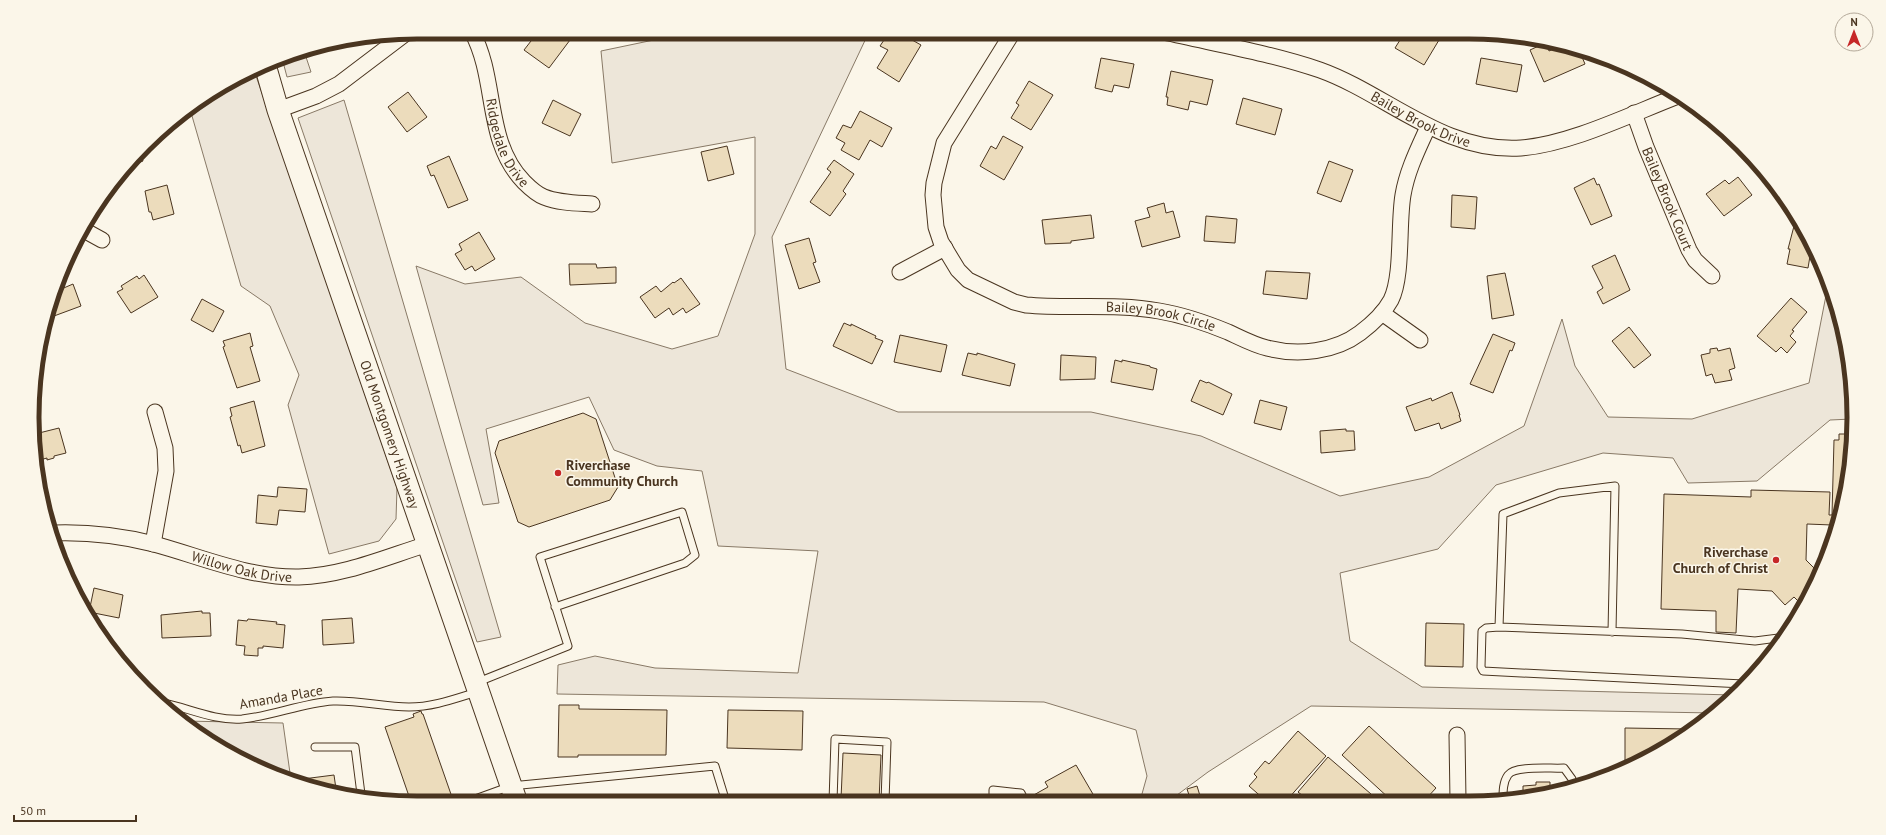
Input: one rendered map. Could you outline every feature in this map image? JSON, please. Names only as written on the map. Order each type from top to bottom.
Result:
[{"type":"street","name":"Ridgedale Drive","points":[[475,39],[481,54],[494,124],[501,145],[518,176],[530,188],[544,197],[565,202],[592,204]]},
{"type":"street","name":"Bailey Brook Circle","points":[[1009,39],[952,130],[940,156],[933,195],[936,227],[945,248],[958,270],[968,280],[1014,302],[1039,307],[1133,308],[1158,310],[1184,316],[1267,348],[1287,352],[1300,353],[1315,351],[1347,342],[1367,328],[1382,313],[1391,300],[1395,287],[1401,213],[1407,178],[1428,127]]},
{"type":"street","name":"Bailey Brook Drive","points":[[1196,39],[1263,54],[1320,70],[1354,84],[1428,127],[1482,144],[1501,148],[1520,148],[1561,140],[1672,98]]},
{"type":"street","points":[[278,110],[316,96],[339,84],[397,40]]},
{"type":"street","name":"Old Montgomery Highway","points":[[267,71],[278,110],[514,794]]},
{"type":"street","name":"Bailey Brook Court","points":[[1634,113],[1689,250],[1695,260],[1712,276]]},
{"type":"street","points":[[88,232],[102,240]]},
{"type":"street","points":[[900,272],[945,248]]},
{"type":"street","points":[[1382,313],[1420,340]]},
{"type":"street","points":[[154,544],[166,471],[165,448],[155,412]]},
{"type":"street","name":"Willow Oak Drive","points":[[57,533],[100,535],[154,544],[240,570],[298,577],[334,573],[428,544]]},
{"type":"street","points":[[1457,735],[1458,796]]},
{"type":"lane","points":[[1499,627],[1503,514],[1559,493],[1615,486],[1612,632]]},
{"type":"lane","points":[[682,512],[695,555],[685,563],[555,607],[540,557],[682,512]]},
{"type":"lane","name":"Amanda Place","points":[[173,706],[212,717],[240,719],[264,716],[294,707],[333,701],[362,701],[408,707],[431,705],[477,687],[568,646],[555,607]]},
{"type":"lane","points":[[1737,684],[1483,671],[1481,667],[1482,631],[1486,628],[1499,627],[1682,634],[1755,640],[1776,638]]},
{"type":"lane","points":[[833,796],[835,739],[888,742],[885,796]]},
{"type":"lane","points":[[315,747],[355,747],[361,792]]},
{"type":"lane","points":[[503,796],[715,766],[724,796]]},
{"type":"lane","points":[[1503,794],[1503,788],[1508,774],[1516,769],[1564,768],[1572,781]]},
{"type":"lane","points":[[993,796],[993,790],[1021,793],[1022,796]]},
{"type":"shaded area","points":[[658,39],[866,39],[772,237],[786,369],[898,412],[1091,412],[1201,436],[1340,496],[1429,477],[1524,426],[1562,319],[1575,366],[1608,417],[1692,419],[1809,383],[1826,294],[1840,344],[1844,368],[1847,419],[1830,420],[1757,481],[1688,483],[1673,458],[1603,453],[1496,485],[1438,549],[1340,573],[1350,641],[1422,687],[1726,695],[1705,713],[1311,706],[1208,772],[1176,796],[1141,796],[1147,776],[1136,730],[1044,702],[557,694],[558,665],[595,656],[655,668],[798,673],[818,551],[718,546],[702,471],[657,466],[614,450],[589,397],[486,429],[499,503],[483,505],[416,266],[465,284],[521,277],[585,323],[672,349],[718,336],[755,234],[755,137],[612,163],[601,51]]},
{"type":"shaded area","points":[[306,56],[311,72],[287,77],[284,64]]},
{"type":"shaded area","points":[[256,75],[397,488],[396,519],[379,541],[329,554],[288,405],[299,375],[270,306],[241,286],[191,114],[228,90]]},
{"type":"shaded area","points":[[344,100],[501,637],[477,642],[298,118]]},
{"type":"shaded area","points":[[192,721],[283,723],[290,773],[250,757],[228,745]]},
{"type":"building","points":[[533,39],[570,40],[549,68],[524,50]]},
{"type":"building","points":[[885,39],[910,39],[921,45],[899,82],[877,68],[888,50],[880,46]]},
{"type":"building","points":[[1401,39],[1439,40],[1424,65],[1395,48]]},
{"type":"building","points":[[1540,46],[1548,47],[1549,51],[1554,49],[1566,52],[1582,57],[1585,64],[1544,82],[1530,50]]},
{"type":"building","points":[[1101,58],[1134,64],[1129,88],[1114,85],[1112,92],[1095,88]]},
{"type":"building","points":[[1481,58],[1522,65],[1517,92],[1476,84]]},
{"type":"building","points":[[1171,71],[1213,80],[1207,105],[1190,101],[1188,110],[1167,105],[1168,97],[1166,97]]},
{"type":"building","points":[[1029,81],[1053,95],[1031,130],[1011,118],[1019,105],[1016,103]]},
{"type":"building","points":[[408,92],[427,117],[407,132],[388,107]]},
{"type":"building","points":[[1243,98],[1282,109],[1275,135],[1236,124]]},
{"type":"building","points":[[553,100],[581,114],[570,136],[542,123]]},
{"type":"building","points":[[860,111],[892,128],[882,147],[870,140],[859,160],[841,150],[845,143],[836,138],[843,125],[851,128]]},
{"type":"building","points":[[1003,136],[1023,147],[1004,180],[980,166],[991,146],[996,149]]},
{"type":"building","points":[[727,146],[734,174],[708,181],[701,152]]},
{"type":"building","points":[[449,156],[468,200],[448,208],[434,175],[431,176],[427,166]]},
{"type":"building","points":[[834,160],[854,174],[843,191],[846,194],[830,216],[810,202],[831,172],[827,169]]},
{"type":"building","points":[[1329,161],[1353,170],[1341,202],[1317,193]]},
{"type":"building","points":[[1738,177],[1752,195],[1724,216],[1706,194],[1725,180],[1729,184]]},
{"type":"building","points":[[1594,178],[1597,185],[1599,184],[1612,216],[1591,225],[1574,188]]},
{"type":"building","points":[[167,185],[174,214],[153,220],[151,212],[149,212],[145,191]]},
{"type":"building","points":[[1452,195],[1477,197],[1475,229],[1451,227]]},
{"type":"building","points":[[1164,203],[1166,213],[1173,211],[1180,237],[1142,247],[1135,221],[1150,217],[1147,208]]},
{"type":"building","points":[[1091,215],[1094,238],[1071,241],[1071,243],[1045,244],[1042,220]]},
{"type":"building","points":[[1206,216],[1237,219],[1235,243],[1204,241]]},
{"type":"building","points":[[1795,226],[1810,255],[1808,268],[1787,264],[1790,249],[1788,249]]},
{"type":"building","points":[[479,232],[495,259],[475,271],[472,266],[465,270],[455,254],[462,250],[459,244]]},
{"type":"building","points":[[809,238],[816,262],[813,263],[820,282],[799,289],[785,245]]},
{"type":"building","points":[[1615,255],[1630,290],[1603,304],[1597,292],[1603,288],[1592,266]]},
{"type":"building","points":[[569,264],[596,264],[597,268],[616,267],[616,283],[570,285]]},
{"type":"building","points":[[1266,271],[1310,273],[1307,299],[1263,294]]},
{"type":"building","points":[[1505,273],[1514,315],[1492,319],[1487,276]]},
{"type":"building","points":[[144,275],[158,297],[131,313],[117,292],[123,289],[121,286],[137,276],[139,279]]},
{"type":"building","points":[[681,278],[700,304],[686,313],[683,308],[673,315],[669,308],[655,318],[640,297],[656,286],[661,292],[673,282],[674,283]]},
{"type":"building","points":[[73,284],[81,306],[54,316],[54,315],[62,289]]},
{"type":"building","points":[[1791,298],[1807,312],[1792,330],[1794,331],[1790,336],[1796,342],[1787,353],[1781,347],[1776,352],[1757,336]]},
{"type":"building","points":[[202,299],[224,311],[213,332],[191,320]]},
{"type":"building","points":[[844,323],[851,326],[851,324],[883,341],[872,364],[833,346]]},
{"type":"building","points":[[1629,327],[1651,355],[1634,368],[1612,341]]},
{"type":"building","points":[[250,333],[253,346],[250,347],[260,381],[237,388],[223,347],[225,346],[223,341]]},
{"type":"building","points":[[1493,334],[1515,343],[1512,351],[1510,350],[1493,393],[1470,384]]},
{"type":"building","points":[[900,335],[947,345],[941,372],[894,362]]},
{"type":"building","points":[[1717,348],[1718,351],[1730,348],[1735,368],[1729,370],[1732,380],[1715,383],[1712,374],[1706,376],[1701,355],[1710,353],[1710,349]]},
{"type":"building","points":[[968,353],[977,355],[977,353],[1015,364],[1010,386],[962,375]]},
{"type":"building","points":[[1061,355],[1096,357],[1095,379],[1060,380]]},
{"type":"building","points":[[1115,360],[1150,366],[1157,369],[1153,390],[1111,382]]},
{"type":"building","points":[[1200,380],[1207,383],[1208,382],[1232,394],[1223,415],[1191,401]]},
{"type":"building","points":[[1452,392],[1461,421],[1441,429],[1439,423],[1415,431],[1406,407],[1431,398],[1432,401]]},
{"type":"building","points":[[1260,400],[1287,407],[1281,430],[1254,423]]},
{"type":"building","points":[[254,401],[265,446],[242,453],[240,445],[238,446],[230,417],[232,416],[230,408]]},
{"type":"building","points":[[583,413],[596,419],[618,487],[610,500],[529,527],[518,522],[495,453],[499,441]]},
{"type":"building","points":[[59,428],[66,453],[54,456],[54,458],[47,460],[47,458],[41,460],[40,433]]},
{"type":"building","points":[[1346,429],[1346,431],[1354,431],[1355,450],[1321,453],[1320,431]]},
{"type":"building","points":[[1839,434],[1846,434],[1844,467],[1840,491],[1831,525],[1807,524],[1806,560],[1815,569],[1799,602],[1794,597],[1785,605],[1772,591],[1738,589],[1736,633],[1716,632],[1716,611],[1661,609],[1664,494],[1751,497],[1751,490],[1830,492],[1829,515],[1832,515],[1834,440],[1839,440]]},
{"type":"building","points":[[278,487],[307,489],[305,512],[279,510],[277,525],[256,523],[258,495],[277,497]]},
{"type":"building","points":[[94,588],[123,595],[119,618],[94,613],[90,607]]},
{"type":"building","points":[[202,611],[202,613],[210,613],[211,636],[162,638],[161,615]]},
{"type":"building","points":[[352,618],[354,643],[323,645],[322,620]]},
{"type":"building","points":[[248,619],[277,622],[276,624],[285,625],[283,648],[263,646],[263,648],[258,648],[258,656],[244,655],[245,646],[236,645],[238,620],[247,621]]},
{"type":"building","points":[[1426,623],[1464,624],[1463,667],[1425,666]]},
{"type":"building","points":[[559,705],[579,705],[579,709],[667,710],[666,755],[578,755],[578,757],[558,757]]},
{"type":"building","points":[[728,710],[803,711],[802,750],[727,748]]},
{"type":"building","points":[[421,711],[423,714],[452,796],[409,796],[385,727],[414,717],[413,714]]},
{"type":"building","points":[[1369,726],[1436,788],[1429,796],[1387,796],[1342,755]]},
{"type":"building","points":[[1625,728],[1683,729],[1658,745],[1625,762]]},
{"type":"building","points":[[1298,731],[1326,756],[1291,796],[1260,796],[1249,786],[1257,777],[1254,774],[1265,761],[1269,764]]},
{"type":"building","points":[[843,753],[881,755],[879,796],[841,796]]},
{"type":"building","points":[[1328,757],[1371,794],[1369,796],[1303,796],[1298,792]]},
{"type":"building","points":[[1076,765],[1094,796],[1032,796],[1048,787],[1045,782]]},
{"type":"building","points":[[334,775],[336,787],[320,783],[305,779]]},
{"type":"building","points":[[1536,782],[1550,782],[1550,787],[1523,792],[1523,786],[1536,785]]},
{"type":"building","points":[[1197,786],[1200,796],[1189,796],[1187,789]]},
{"type":"place","name":"Riverchase Community Church","points":[[558,473]]},
{"type":"place","name":"Riverchase Church of Christ","points":[[1776,560]]}]
